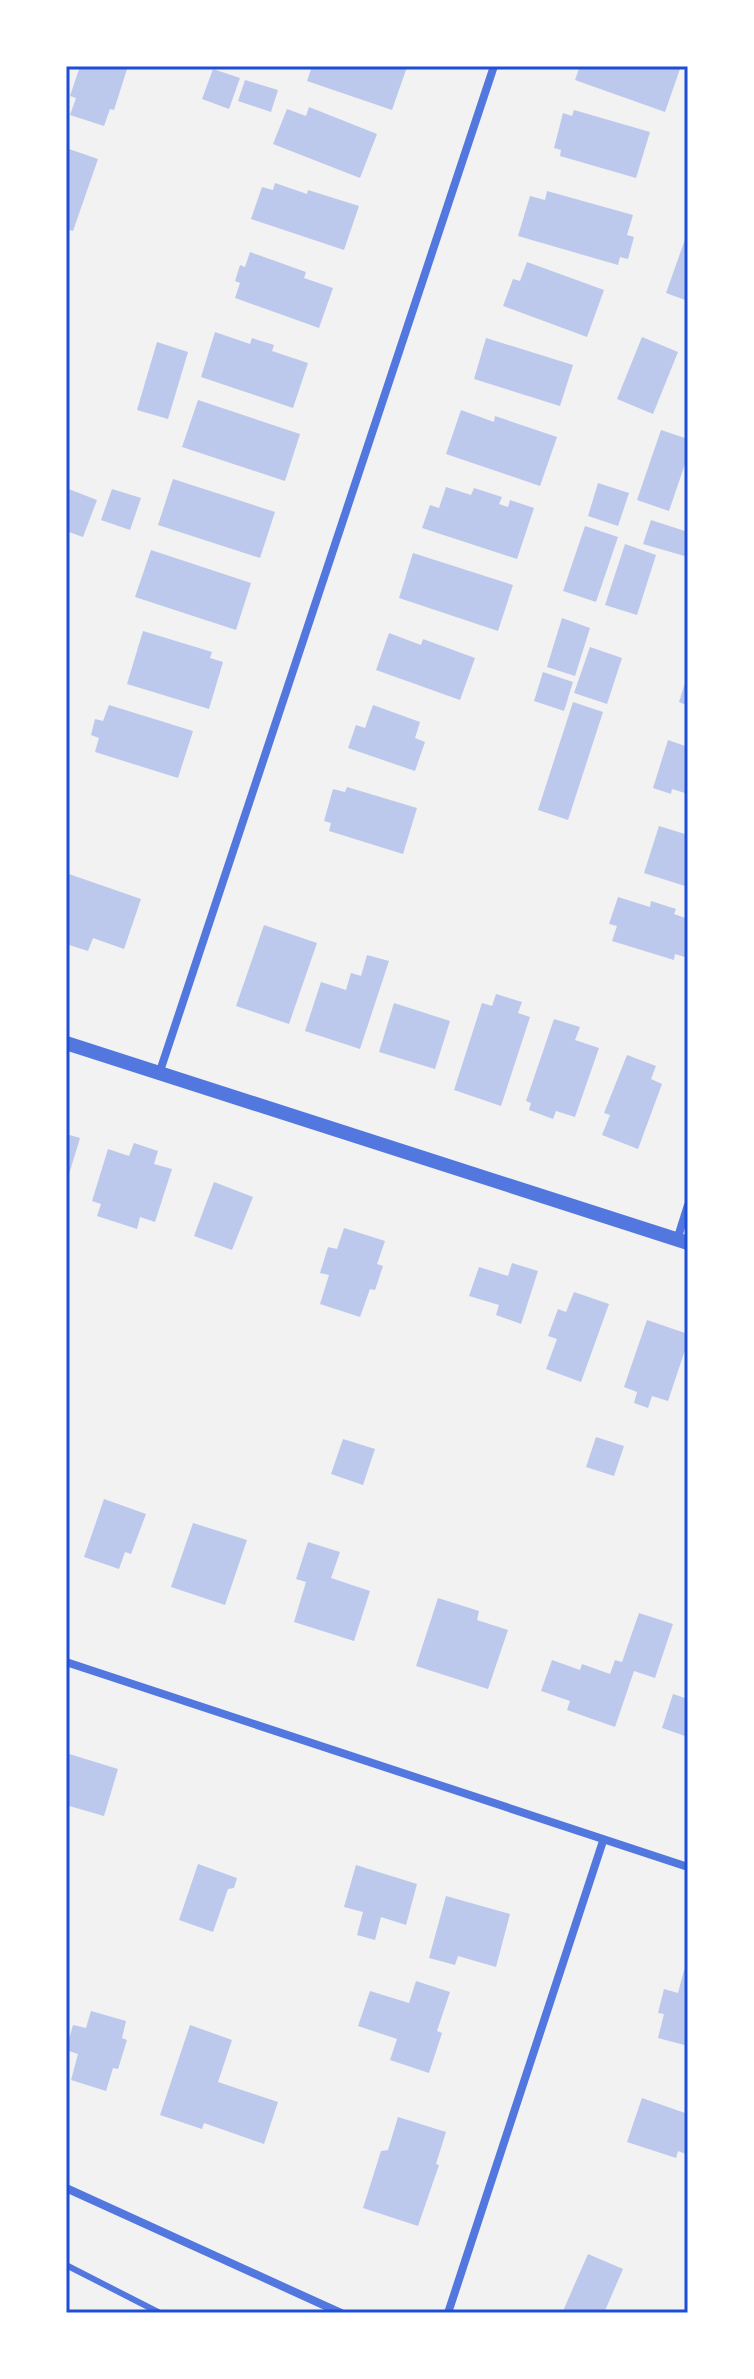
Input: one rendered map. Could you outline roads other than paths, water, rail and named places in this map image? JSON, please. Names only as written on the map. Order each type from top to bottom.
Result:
[{"type":"street","points":[[159,1074],[494,66]]},
{"type":"street","points":[[66,1043],[682,1241],[688,1205]]},
{"type":"street","points":[[66,1662],[688,1867]]},
{"type":"street","points":[[448,2313],[603,1841]]},
{"type":"street","points":[[66,2188],[341,2313]]},
{"type":"lane","points":[[66,2265],[160,2313]]}]
